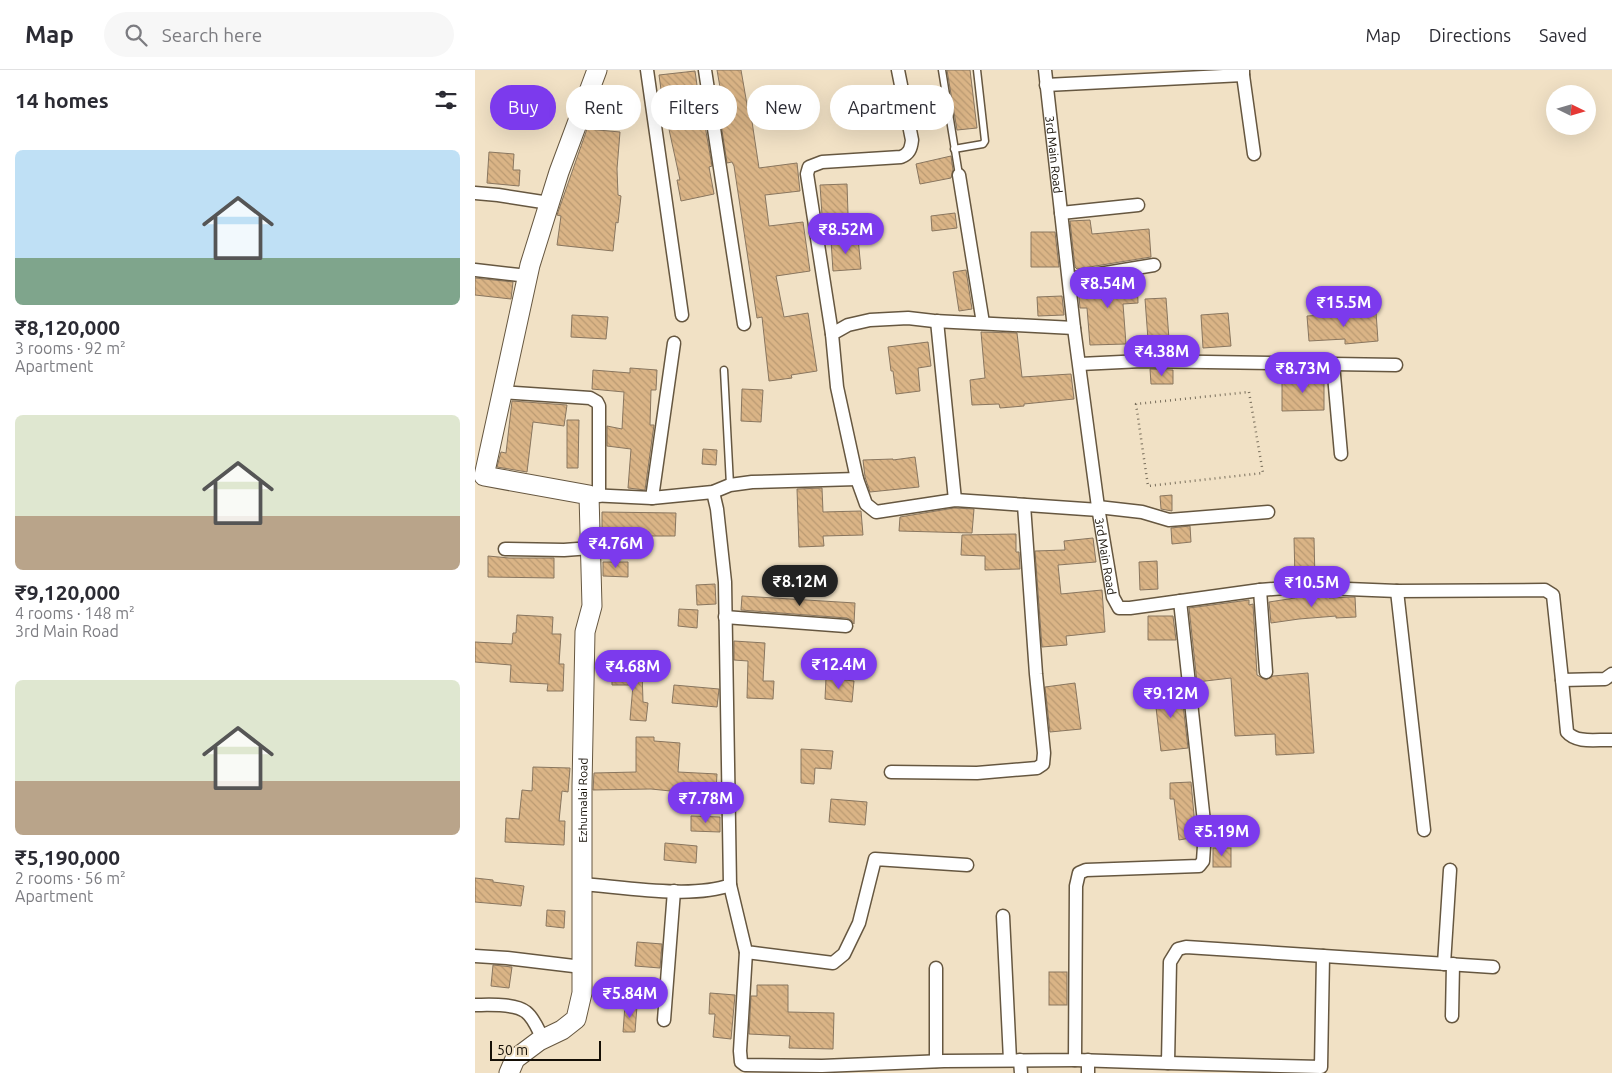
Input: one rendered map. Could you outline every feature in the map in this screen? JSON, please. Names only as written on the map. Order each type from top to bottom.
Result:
[{"type":"street","points":[[597,70],[559,172],[528,276],[502,392],[479,476],[594,496],[652,498],[713,492],[730,485],[752,482],[857,479]]},
{"type":"street","points":[[647,70],[682,315]]},
{"type":"street","points":[[705,70],[744,324]]},
{"type":"street","points":[[898,70],[912,140],[907,155],[901,157],[822,162],[809,167],[807,174],[837,387],[857,479],[866,504],[876,512],[955,500],[1142,512],[1169,520],[1268,512]]},
{"type":"street","name":"3rd Main Road","points":[[1045,70],[1074,328],[1113,598],[1119,608],[1298,587],[1397,591],[1545,590],[1553,595],[1562,680]]},
{"type":"street","points":[[1046,85],[1243,72],[1254,154]]},
{"type":"street","points":[[959,175],[983,323]]},
{"type":"street","points":[[475,194],[499,195],[549,204]]},
{"type":"street","points":[[1061,213],[1138,205]]},
{"type":"street","points":[[1069,279],[1155,265]]},
{"type":"street","points":[[475,270],[528,276]]},
{"type":"street","points":[[831,334],[848,326],[870,320],[908,318],[1074,328]]},
{"type":"street","points":[[937,321],[955,500]]},
{"type":"street","points":[[652,498],[674,342]]},
{"type":"street","points":[[1080,364],[1142,361],[1396,365]]},
{"type":"street","points":[[1333,364],[1341,454]]},
{"type":"street","points":[[502,392],[590,398],[597,402],[599,406],[594,496]]},
{"type":"street","points":[[713,492],[717,509],[725,582],[730,885],[746,952],[739,1051],[741,1062],[745,1065],[822,1066],[936,1061],[1017,1064],[1168,1063],[1321,1067],[1323,956]]},
{"type":"street","name":"Ezhumalai Road","points":[[509,1073],[515,1059],[543,1039],[562,1030],[576,1019],[582,993],[585,632],[592,606],[591,548],[594,496]]},
{"type":"street","points":[[891,772],[977,773],[1037,768],[1043,764],[1044,752],[1036,674],[1024,505]]},
{"type":"street","points":[[505,549],[565,550],[591,548]]},
{"type":"street","points":[[1260,590],[1266,672]]},
{"type":"street","points":[[1397,591],[1424,830]]},
{"type":"street","points":[[1084,1064],[1076,886],[1079,873],[1086,870],[1199,866],[1203,861],[1205,831],[1180,601]]},
{"type":"street","points":[[725,617],[845,626]]},
{"type":"street","points":[[1612,674],[1605,679],[1562,680],[1567,732],[1571,737],[1612,740]]},
{"type":"street","points":[[746,952],[833,963],[844,954],[859,923],[875,859],[967,865]]},
{"type":"street","points":[[1449,870],[1448,964],[1451,1016]]},
{"type":"street","points":[[583,884],[698,892],[721,889],[730,885]]},
{"type":"street","points":[[664,1020],[674,891]]},
{"type":"street","points":[[1003,916],[1017,1064]]},
{"type":"street","points":[[1168,1063],[1170,962],[1178,949],[1186,947],[1493,967]]},
{"type":"street","points":[[475,956],[582,967]]},
{"type":"street","points":[[936,968],[936,1061]]},
{"type":"street","points":[[475,1005],[508,1006],[525,1011],[536,1025],[543,1039]]},
{"type":"lane","points":[[942,70],[959,175]]},
{"type":"lane","points":[[954,149],[983,144],[985,141],[977,70]]},
{"type":"lane","points":[[725,370],[730,485]]},
{"type":"path","points":[[1249,392],[1263,472],[1148,486],[1136,404],[1249,392]]},
{"type":"building","points":[[717,70],[741,70],[747,104],[747,130],[753,130],[759,168],[797,163],[800,191],[765,195],[769,226],[803,222],[810,271],[776,276],[784,317],[808,313],[817,371],[791,375],[792,378],[769,381],[762,317],[757,318],[734,166],[732,162],[727,163],[722,130],[737,130],[737,85],[720,85]]},
{"type":"building","points":[[947,70],[970,70],[977,128],[957,130],[954,112],[954,85],[950,85]]},
{"type":"building","points":[[695,71],[697,85],[660,85],[659,75]]},
{"type":"building","points":[[587,130],[620,132],[617,169],[618,195],[621,196],[613,251],[557,245],[561,216],[557,215]]},
{"type":"building","points":[[669,130],[706,130],[712,166],[709,167],[714,194],[681,201],[677,180],[680,180]]},
{"type":"building","points":[[489,152],[514,154],[513,170],[520,170],[519,186],[487,183]]},
{"type":"building","points":[[951,156],[953,170],[951,178],[920,184],[916,164]]},
{"type":"building","points":[[847,184],[848,214],[822,215],[820,185]]},
{"type":"building","points":[[955,213],[957,228],[932,231],[931,216]]},
{"type":"building","points":[[1090,220],[1092,234],[1149,229],[1151,257],[1077,269],[1075,267],[1070,221]]},
{"type":"building","points":[[1031,232],[1055,232],[1059,267],[1031,267]]},
{"type":"building","points":[[858,238],[861,269],[833,271],[831,240]]},
{"type":"building","points":[[966,270],[972,309],[959,311],[953,272]]},
{"type":"building","points":[[1137,276],[1138,303],[1123,304],[1126,344],[1090,345],[1087,308],[1080,308],[1078,286]]},
{"type":"building","points":[[475,278],[513,282],[511,299],[475,295]]},
{"type":"building","points":[[1062,296],[1064,315],[1038,316],[1037,297]]},
{"type":"building","points":[[1166,298],[1170,353],[1149,353],[1145,299]]},
{"type":"building","points":[[1376,312],[1378,341],[1345,344],[1345,339],[1309,341],[1307,316]]},
{"type":"building","points":[[1228,313],[1231,346],[1203,348],[1201,315]]},
{"type":"building","points":[[572,315],[608,317],[606,339],[571,337]]},
{"type":"building","points":[[981,332],[1017,333],[1022,377],[1071,374],[1074,399],[1000,408],[999,404],[972,405],[970,380],[985,378]]},
{"type":"building","points":[[928,342],[931,366],[918,368],[920,391],[896,394],[888,347]]},
{"type":"building","points":[[630,368],[657,370],[656,390],[651,390],[650,425],[654,425],[645,490],[628,488],[631,449],[607,446],[607,426],[622,429],[624,392],[592,389],[593,370],[630,373]]},
{"type":"building","points":[[1150,369],[1173,370],[1173,384],[1151,384]]},
{"type":"building","points":[[1324,377],[1324,410],[1282,411],[1282,378]]},
{"type":"building","points":[[742,389],[763,390],[761,422],[741,421]]},
{"type":"building","points":[[512,401],[567,405],[564,426],[533,422],[527,472],[497,467],[501,452],[506,453]]},
{"type":"building","points":[[567,420],[579,420],[578,468],[567,468]]},
{"type":"building","points":[[703,449],[717,450],[716,465],[702,464]]},
{"type":"building","points":[[915,457],[919,487],[870,492],[865,477],[863,460],[893,460]]},
{"type":"building","points":[[822,488],[823,512],[861,511],[863,535],[823,536],[824,546],[799,547],[797,489]]},
{"type":"building","points":[[1172,495],[1172,511],[1161,509],[1160,496]]},
{"type":"building","points":[[954,508],[974,509],[972,533],[899,531],[900,517]]},
{"type":"building","points":[[602,512],[676,513],[675,536],[649,536],[649,532],[602,531]]},
{"type":"building","points":[[1190,526],[1191,542],[1172,544],[1171,528]]},
{"type":"building","points":[[1016,534],[1016,552],[1019,552],[1020,569],[985,570],[985,556],[961,555],[962,535]]},
{"type":"building","points":[[1093,538],[1096,562],[1058,565],[1061,594],[1102,590],[1105,632],[1066,636],[1067,645],[1042,647],[1035,551],[1065,550],[1064,541]]},
{"type":"building","points":[[1294,538],[1314,538],[1315,580],[1295,579]]},
{"type":"building","points":[[488,556],[554,558],[554,578],[488,577]]},
{"type":"building","points":[[1157,561],[1158,589],[1140,590],[1139,562]]},
{"type":"building","points":[[603,562],[628,562],[628,577],[603,576]]},
{"type":"building","points":[[715,584],[716,604],[697,605],[696,585]]},
{"type":"building","points":[[1295,595],[1329,596],[1329,598],[1355,597],[1356,617],[1336,618],[1336,616],[1271,623],[1269,602],[1295,598]]},
{"type":"building","points":[[742,596],[855,603],[854,624],[847,618],[741,610]]},
{"type":"building","points":[[1249,600],[1249,605],[1253,604],[1257,675],[1266,680],[1273,676],[1308,673],[1314,753],[1276,755],[1275,734],[1235,736],[1231,678],[1197,682],[1189,608]]},
{"type":"building","points":[[679,609],[698,610],[697,628],[678,626]]},
{"type":"building","points":[[517,615],[553,617],[552,634],[561,634],[559,664],[564,664],[563,691],[547,691],[548,684],[510,682],[511,665],[475,662],[475,642],[512,644],[513,633],[516,633]]},
{"type":"building","points":[[1148,616],[1173,616],[1176,640],[1148,640]]},
{"type":"building","points":[[734,641],[765,643],[763,681],[774,681],[773,699],[747,698],[748,661],[734,660]]},
{"type":"building","points":[[652,658],[669,659],[668,673],[651,672]]},
{"type":"building","points":[[642,670],[643,702],[648,703],[646,721],[630,720],[633,685],[612,685],[612,671]]},
{"type":"building","points":[[826,678],[854,681],[852,702],[825,699]]},
{"type":"building","points":[[1075,683],[1081,729],[1050,732],[1045,687]]},
{"type":"building","points":[[674,685],[719,689],[717,707],[672,703]]},
{"type":"building","points":[[1181,687],[1188,748],[1161,751],[1154,690]]},
{"type":"building","points":[[636,737],[654,737],[654,741],[680,743],[678,772],[717,774],[716,790],[691,788],[690,793],[651,789],[593,790],[594,773],[636,772]]},
{"type":"building","points":[[801,749],[833,751],[831,769],[815,768],[814,784],[801,783]]},
{"type":"building","points":[[533,767],[570,768],[568,792],[562,791],[559,821],[565,821],[564,845],[505,842],[506,818],[519,819],[522,790],[532,791]]},
{"type":"building","points":[[1191,782],[1196,837],[1179,840],[1174,799],[1170,799],[1170,783]]},
{"type":"building","points":[[831,799],[867,802],[865,825],[829,822]]},
{"type":"building","points":[[691,816],[720,817],[720,832],[691,831]]},
{"type":"building","points":[[665,843],[697,846],[696,863],[664,860]]},
{"type":"building","points":[[1213,848],[1231,848],[1231,867],[1213,867]]},
{"type":"building","points":[[475,878],[524,886],[521,906],[475,902]]},
{"type":"building","points":[[547,910],[565,911],[564,928],[546,926]]},
{"type":"building","points":[[637,942],[662,944],[660,968],[635,966]]},
{"type":"building","points":[[493,965],[512,967],[509,988],[491,986]]},
{"type":"building","points":[[1049,972],[1067,972],[1067,1005],[1049,1005]]},
{"type":"building","points":[[757,985],[788,985],[788,1012],[834,1013],[833,1049],[789,1048],[790,1036],[749,1034],[751,996],[757,996]]},
{"type":"building","points":[[710,993],[735,995],[731,1039],[713,1037],[715,1014],[709,1014]]},
{"type":"building","points":[[625,1005],[637,1006],[635,1032],[623,1032]]}]
